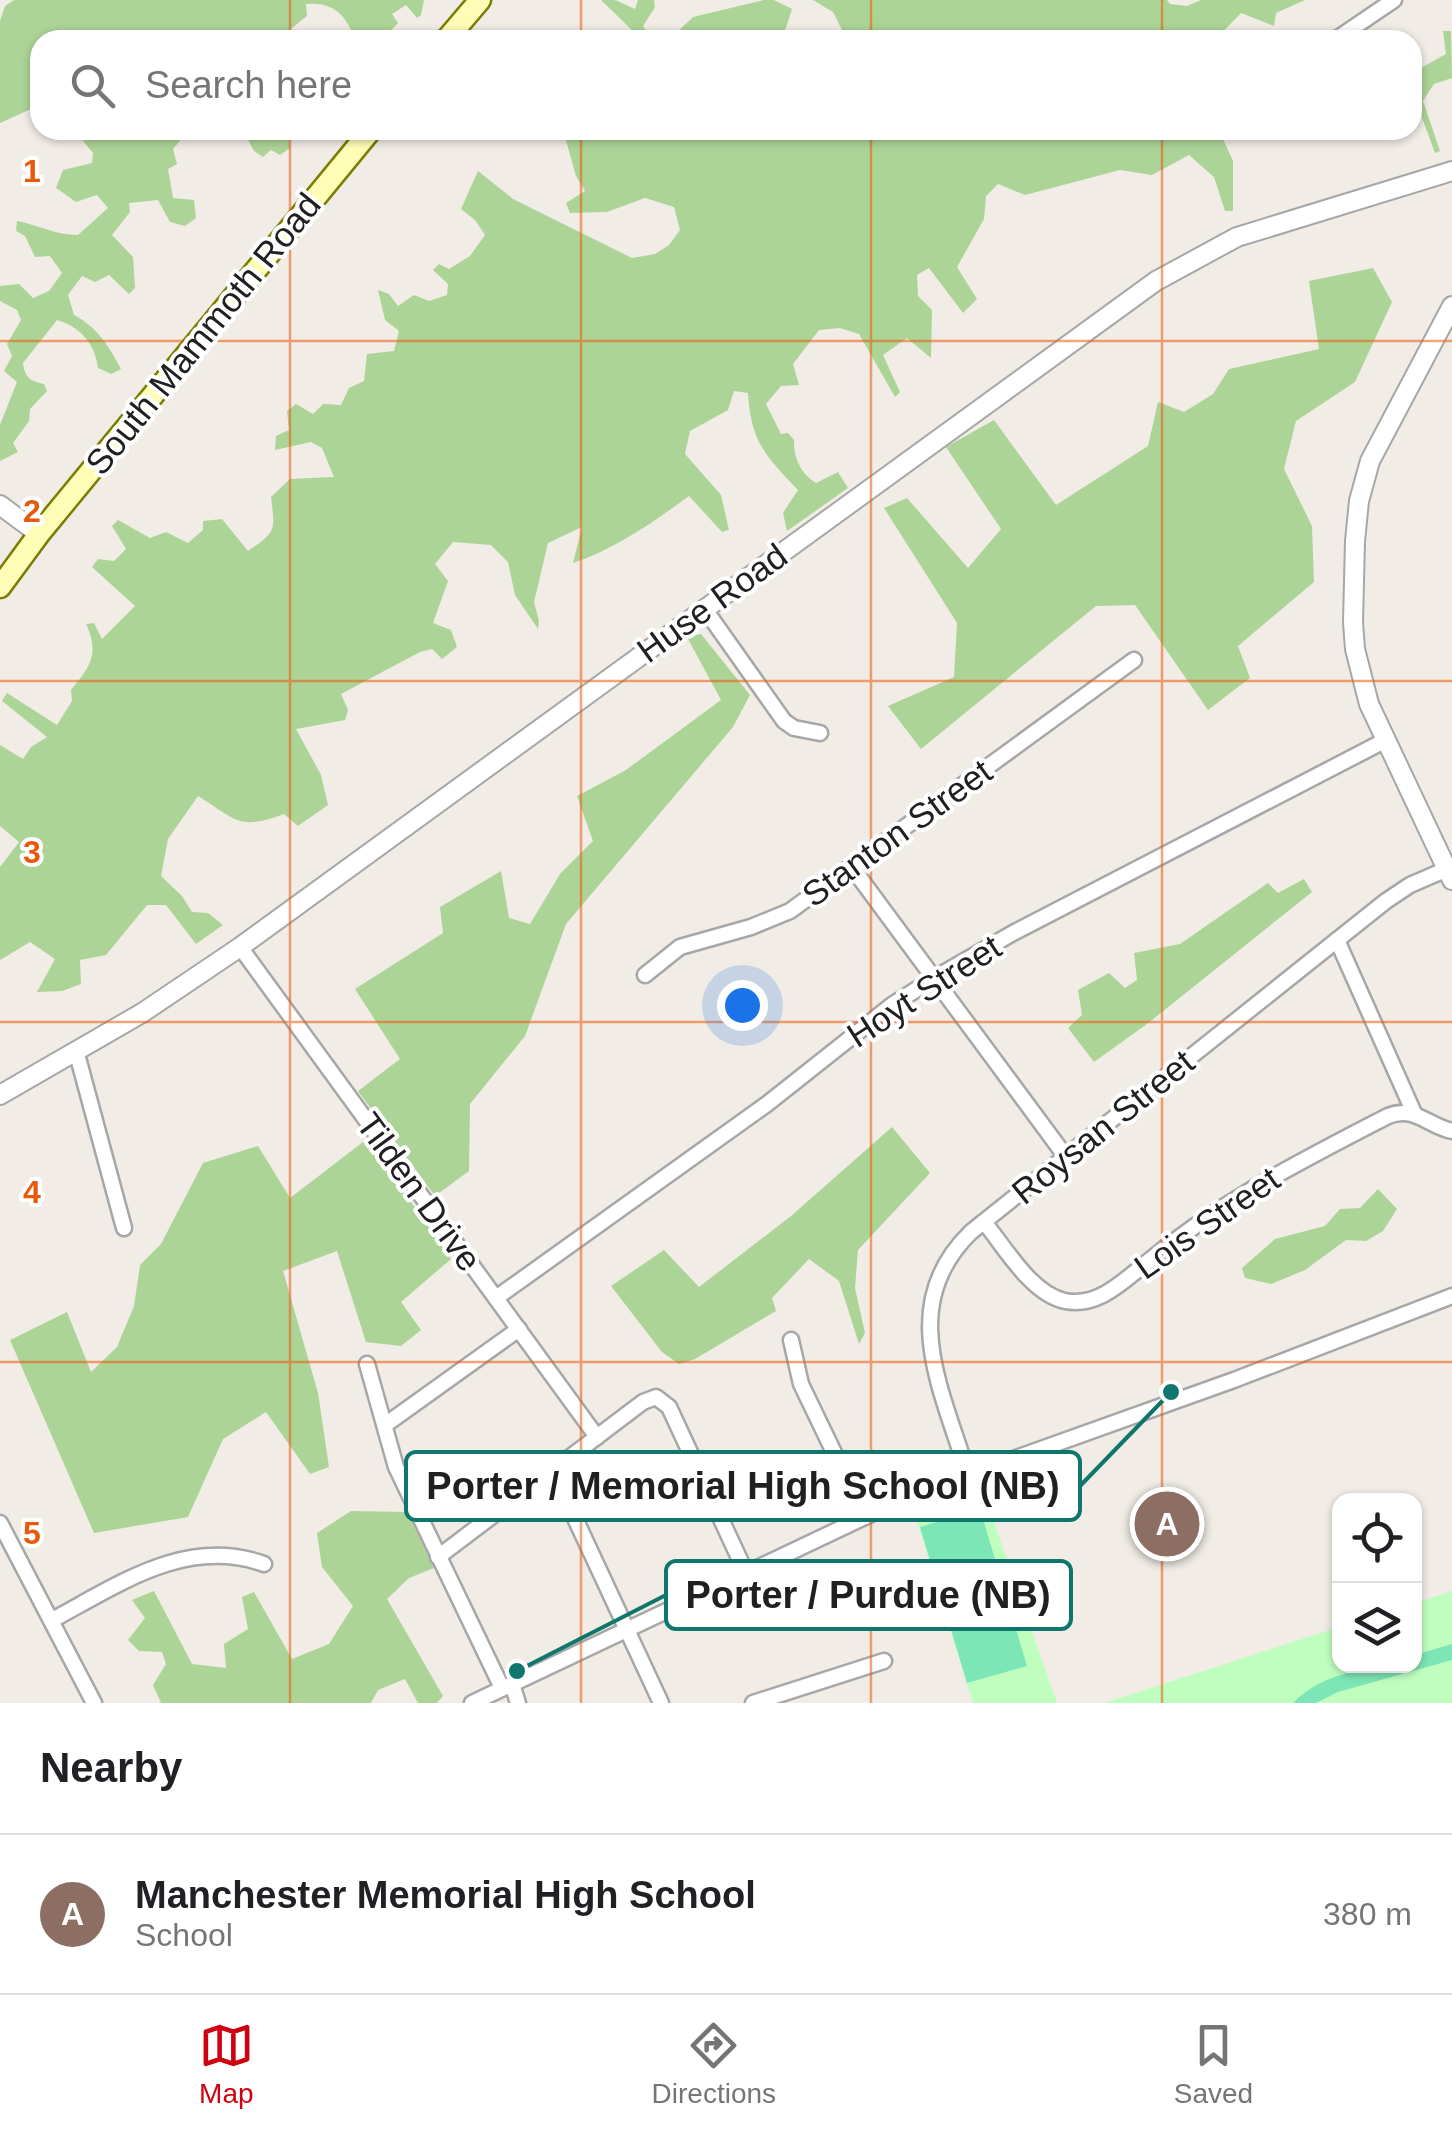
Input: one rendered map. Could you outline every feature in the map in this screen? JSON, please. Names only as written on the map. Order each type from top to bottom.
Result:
[{"type":"main road","points":[[454,30],[480,0]]},
{"type":"main road","name":"South Mammoth Road","points":[[0,587],[39,534],[363,140]]},
{"type":"street","points":[[1350,30],[1394,0]]},
{"type":"street","name":"Huse Road","points":[[0,1095],[77,1054],[240,947],[1179,267],[1259,229],[1452,171]]},
{"type":"street","points":[[1449,875],[1369,704],[1355,649],[1353,581],[1360,501],[1370,462],[1387,425],[1447,329],[1452,306]]},
{"type":"street","points":[[0,505],[39,534]]},
{"type":"street","points":[[704,608],[784,720],[794,728],[820,733]]},
{"type":"street","name":"Stanton Street","points":[[645,974],[680,947],[780,917],[1134,660]]},
{"type":"street","name":"Hoyt Street","points":[[496,1298],[767,1104],[892,1005],[934,978],[1386,740]]},
{"type":"street","points":[[851,866],[1066,1157]]},
{"type":"street","name":"Roysan Street","points":[[968,1475],[932,1357],[928,1330],[929,1302],[938,1275],[952,1252],[984,1222],[1398,892],[1449,875]]},
{"type":"street","points":[[1337,940],[1414,1113],[1433,1126],[1452,1131]]},
{"type":"street","name":"Tilden Drive","points":[[240,947],[597,1437]]},
{"type":"street","points":[[77,1054],[124,1228]]},
{"type":"street","name":"Lois Street","points":[[984,1222],[1043,1291],[1068,1302],[1096,1298],[1119,1285],[1194,1224],[1262,1180],[1397,1112],[1414,1113]]},
{"type":"street","points":[[472,1703],[865,1517],[968,1475],[1234,1380],[1452,1296]]},
{"type":"street","points":[[385,1425],[518,1329]]},
{"type":"street","points":[[790,1340],[801,1384],[865,1517]]},
{"type":"street","points":[[367,1364],[396,1467],[438,1557],[518,1703]]},
{"type":"street","points":[[438,1557],[643,1402],[656,1397],[669,1408],[746,1574]]},
{"type":"street","points":[[552,1471],[661,1703]]},
{"type":"street","points":[[0,1523],[94,1703]]},
{"type":"street","points":[[52,1620],[135,1575],[187,1557],[246,1558],[264,1564]]},
{"type":"street","points":[[752,1703],[884,1661]]},
{"type":"green space","points":[[14,0],[424,0],[417,18],[406,5],[392,14],[398,23],[391,30],[351,30],[332,8],[306,4],[307,16],[290,30],[30,30],[30,110],[0,123],[0,21],[5,6]]},
{"type":"green space","points":[[601,0],[615,0],[635,9],[638,0],[654,0],[655,7],[643,26],[646,30],[632,30]]},
{"type":"green space","points":[[764,0],[774,0],[792,9],[785,30],[679,30],[693,17]]},
{"type":"green space","points":[[813,0],[1167,0],[1187,6],[1201,0],[1305,0],[1276,13],[1274,26],[1241,13],[1225,30],[842,30],[833,12]]},
{"type":"green space","points":[[1443,31],[1451,31],[1452,78],[1434,84],[1423,101],[1440,151],[1435,153],[1422,118],[1422,67],[1446,54]]},
{"type":"green space","points":[[82,140],[181,140],[173,149],[177,164],[168,169],[173,198],[194,200],[196,218],[185,226],[170,222],[158,200],[129,203],[130,212],[112,235],[133,257],[135,288],[129,294],[109,275],[95,282],[82,276],[68,295],[74,315],[102,338],[121,369],[111,374],[98,368],[94,351],[85,338],[57,320],[23,363],[29,378],[44,384],[47,391],[30,409],[29,421],[13,443],[18,452],[0,461],[0,425],[17,382],[4,371],[12,356],[7,344],[21,320],[17,310],[0,301],[0,286],[19,284],[33,298],[49,291],[62,273],[50,256],[35,257],[25,236],[16,231],[17,221],[78,235],[108,208],[97,195],[76,202],[56,188],[63,170],[92,163],[93,153]]},
{"type":"green space","points":[[248,140],[289,140],[290,148],[280,155],[271,150],[263,157]]},
{"type":"green space","points":[[566,140],[1224,140],[1233,161],[1233,211],[1225,211],[1214,177],[1189,155],[1152,175],[1120,170],[1025,195],[998,184],[986,196],[984,219],[957,267],[977,299],[963,313],[929,268],[917,275],[918,296],[932,310],[931,358],[907,338],[883,355],[900,392],[895,397],[859,334],[840,328],[819,330],[793,364],[799,385],[781,386],[766,404],[781,434],[788,433],[794,440],[797,459],[806,475],[816,483],[838,472],[848,488],[787,531],[783,513],[798,490],[756,436],[748,393],[734,391],[728,410],[690,431],[685,454],[721,495],[729,530],[722,532],[689,496],[619,542],[573,563],[582,527],[548,543],[534,602],[538,629],[515,595],[508,562],[491,545],[453,542],[435,564],[448,581],[433,623],[451,630],[457,647],[442,659],[432,649],[420,652],[341,694],[348,710],[345,720],[296,729],[321,775],[328,805],[298,826],[284,814],[257,822],[238,820],[198,796],[168,839],[161,876],[192,912],[208,913],[223,925],[196,944],[166,905],[147,905],[106,955],[80,960],[81,984],[62,991],[37,992],[55,959],[30,942],[0,960],[0,867],[19,842],[0,826],[0,745],[23,759],[31,747],[47,737],[2,701],[7,693],[57,725],[72,701],[71,690],[91,660],[92,644],[86,624],[94,623],[102,639],[135,606],[92,567],[98,559],[114,561],[126,549],[112,526],[118,520],[150,538],[166,532],[188,543],[203,530],[203,521],[222,519],[248,551],[272,529],[271,497],[290,479],[334,477],[322,448],[311,442],[275,450],[276,436],[289,430],[287,411],[296,404],[313,414],[323,404],[341,405],[349,388],[364,381],[367,354],[394,351],[399,331],[385,320],[378,290],[389,294],[398,306],[414,295],[429,301],[447,295],[448,284],[433,270],[439,264],[449,269],[470,256],[485,235],[461,209],[478,171],[513,199],[632,258],[655,254],[669,245],[680,230],[674,207],[645,198],[607,212],[570,213],[566,203],[585,191],[576,176]]},
{"type":"green space","points":[[1373,268],[1392,302],[1355,382],[1296,421],[1284,469],[1312,526],[1314,582],[1238,646],[1250,678],[1208,710],[1135,605],[1096,606],[921,749],[888,706],[954,677],[957,623],[884,508],[907,498],[968,568],[1001,529],[946,447],[994,420],[1056,505],[1148,446],[1158,402],[1184,412],[1213,394],[1229,369],[1319,349],[1309,281]]},
{"type":"green space","points":[[701,634],[750,695],[733,727],[566,924],[525,1036],[470,1104],[469,1171],[435,1196],[358,1091],[400,1059],[355,989],[443,933],[440,907],[501,871],[509,918],[530,924],[560,874],[593,841],[577,796],[626,770],[721,700],[687,637]]},
{"type":"green space","points":[[1304,879],[1312,892],[1094,1062],[1068,1028],[1082,1015],[1078,990],[1109,973],[1125,988],[1137,980],[1134,953],[1180,944],[1268,883],[1278,893]]},
{"type":"green space","points":[[892,1127],[930,1173],[858,1250],[855,1288],[865,1333],[859,1344],[839,1281],[809,1259],[772,1298],[776,1311],[695,1359],[679,1364],[662,1352],[611,1286],[664,1250],[699,1287],[791,1216]]},
{"type":"green space","points":[[367,1139],[451,1259],[401,1302],[421,1330],[401,1346],[366,1342],[337,1251],[283,1271],[318,1393],[329,1467],[310,1474],[266,1412],[223,1439],[188,1517],[94,1533],[10,1340],[67,1312],[91,1372],[117,1347],[134,1306],[140,1265],[161,1244],[203,1163],[258,1146],[290,1198]]},
{"type":"green space","points":[[1378,1189],[1397,1209],[1383,1231],[1366,1241],[1346,1240],[1305,1270],[1271,1284],[1245,1278],[1242,1268],[1275,1239],[1325,1226],[1340,1209],[1360,1208]]},
{"type":"green space","points":[[982,1488],[1057,1703],[973,1703],[913,1508]]},
{"type":"green space","points":[[980,1509],[1027,1666],[967,1683],[920,1527]]},
{"type":"green space","points":[[351,1511],[407,1512],[434,1568],[409,1578],[387,1599],[443,1696],[437,1703],[418,1703],[405,1679],[378,1690],[371,1703],[161,1703],[153,1685],[166,1664],[162,1652],[139,1651],[128,1640],[145,1618],[132,1600],[154,1591],[192,1664],[226,1668],[224,1644],[248,1629],[242,1597],[254,1592],[292,1659],[329,1644],[353,1606],[322,1567],[317,1533]]},
{"type":"green space","points":[[1452,1591],[1452,1703],[1104,1703],[1332,1629],[1332,1673],[1422,1673],[1422,1601]]},
{"type":"green space","points":[[1452,1644],[1452,1660],[1422,1668],[1422,1653]]},
{"type":"green space","points":[[1346,1673],[1406,1673],[1338,1692],[1316,1703],[1293,1703]]},
{"type":"place","name":"Porter / Memorial High School (NB)","points":[[1171,1392]]},
{"type":"place","name":"Manchester Memorial High School","points":[[1167,1524]]},
{"type":"place","name":"Porter / Purdue (NB)","points":[[517,1671]]}]
